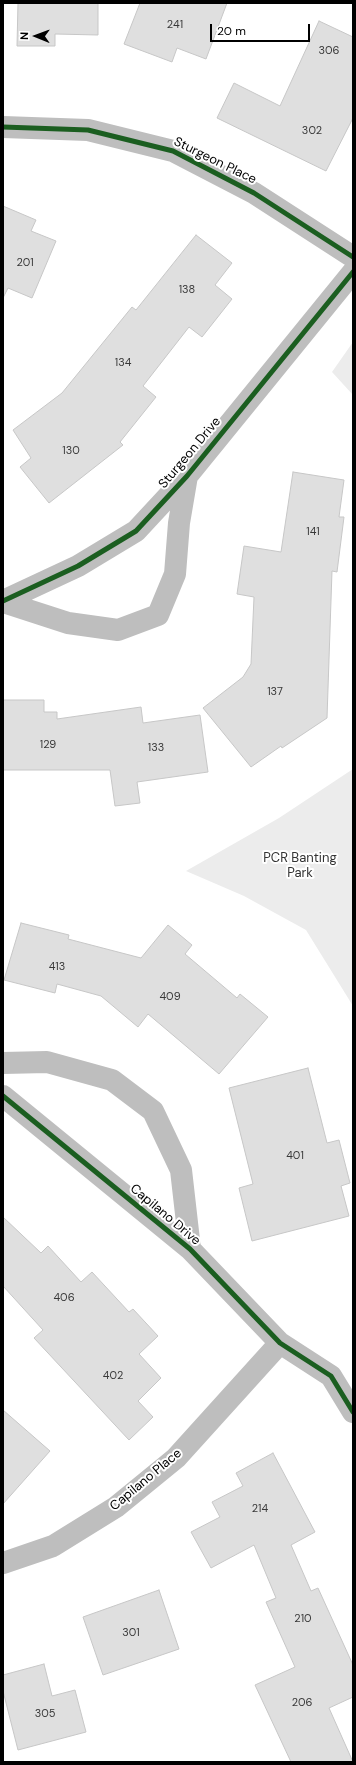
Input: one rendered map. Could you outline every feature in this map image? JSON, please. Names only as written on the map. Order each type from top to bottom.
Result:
[{"type":"street","name":"Sturgeon Place","points":[[3,127],[88,130],[173,151],[254,193],[353,257]]},
{"type":"street","name":"Sturgeon Drive","points":[[3,602],[78,566],[136,531],[187,476],[353,272]]},
{"type":"street","name":"Sturgeon Drive","points":[[3,602],[68,623],[118,630],[158,615],[175,574],[179,523],[187,476]]},
{"type":"street","name":"Capilano Drive","points":[[3,1063],[47,1062],[112,1080],[153,1111],[181,1170],[190,1249]]},
{"type":"street","name":"Capilano Drive","points":[[3,1096],[190,1249],[280,1343],[331,1376],[353,1412]]},
{"type":"street","name":"Capilano Place","points":[[3,1563],[53,1546],[116,1507],[176,1458],[280,1343]]},
{"type":"green space","points":[[353,342],[353,395],[332,372]]},
{"type":"green space","name":"PCR Banting Park","points":[[353,769],[353,1006],[306,930],[244,896],[186,871],[279,818]]},
{"type":"building","points":[[18,3],[98,3],[98,35],[55,34],[55,46],[17,46]]},
{"type":"building","points":[[140,3],[227,3],[206,59],[177,48],[172,62],[124,44]]},
{"type":"building","points":[[319,21],[353,37],[353,118],[326,171],[217,118],[234,83],[280,106]]},
{"type":"building","points":[[3,206],[36,220],[31,231],[56,241],[32,298],[8,288],[3,298]]},
{"type":"building","points":[[196,235],[232,263],[215,285],[232,299],[202,337],[189,327],[143,386],[156,397],[120,442],[123,445],[49,503],[20,467],[31,458],[13,430],[62,393],[132,307],[136,310]]},
{"type":"building","points":[[293,472],[344,480],[339,517],[344,517],[337,572],[332,571],[327,718],[282,748],[281,746],[251,767],[203,708],[243,677],[251,664],[254,597],[237,594],[244,546],[281,552]]},
{"type":"building","points":[[3,700],[44,700],[44,712],[57,712],[57,719],[141,707],[143,723],[200,715],[208,772],[137,782],[140,803],[115,806],[110,770],[3,770]]},
{"type":"building","points":[[21,923],[69,935],[68,939],[141,958],[168,925],[192,945],[185,954],[237,998],[240,994],[268,1017],[219,1074],[148,1014],[138,1027],[101,996],[57,984],[55,993],[4,980]]},
{"type":"building","points":[[308,1068],[327,1143],[339,1140],[350,1183],[341,1186],[349,1216],[252,1241],[239,1188],[253,1184],[229,1088]]},
{"type":"building","points":[[3,1217],[41,1253],[48,1246],[81,1282],[92,1272],[129,1312],[133,1309],[158,1336],[139,1354],[161,1378],[138,1401],[153,1417],[129,1440],[34,1338],[43,1330],[3,1286]]},
{"type":"building","points":[[3,1410],[50,1451],[3,1504]]},
{"type":"building","points":[[273,1453],[315,1532],[291,1545],[311,1591],[318,1588],[353,1665],[353,1697],[329,1708],[353,1762],[291,1762],[255,1685],[295,1667],[266,1602],[276,1598],[254,1545],[211,1568],[191,1532],[220,1517],[212,1502],[243,1486],[236,1473]]},
{"type":"building","points":[[159,1590],[179,1649],[103,1675],[83,1617]]},
{"type":"building","points":[[44,1664],[52,1696],[75,1690],[86,1732],[18,1750],[3,1691],[3,1675]]},
{"type":"cycle path","points":[[3,127],[88,130],[173,151],[254,193],[353,257]]},
{"type":"cycle path","points":[[3,601],[78,566],[136,531],[187,476],[353,272]]},
{"type":"cycle path","points":[[3,1096],[190,1249],[280,1343],[331,1376],[353,1412]]}]
